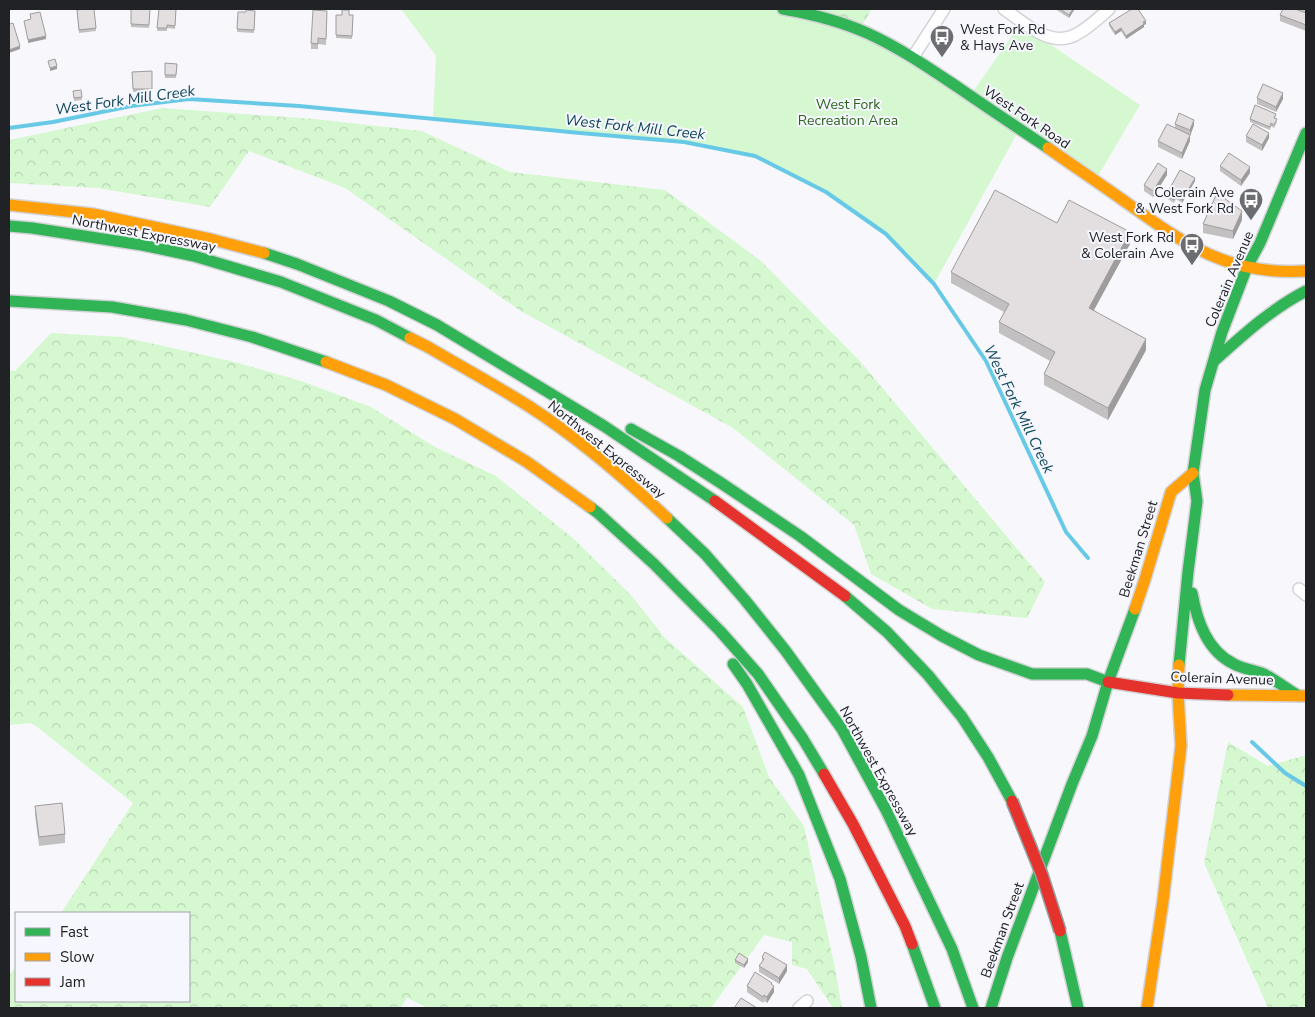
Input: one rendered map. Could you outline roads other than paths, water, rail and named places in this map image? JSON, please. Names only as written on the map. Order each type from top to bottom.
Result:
[{"type":"main road","name":"West Fork Road","points":[[784,9],[832,19],[860,29],[887,42],[1176,237],[1213,257],[1247,267],[1287,272],[1306,271]]},
{"type":"main road","name":"Colerain Avenue","points":[[1193,473],[1205,390],[1213,362],[1247,267],[1260,243],[1306,133]]},
{"type":"main road","points":[[9,206],[93,214],[210,239],[297,264],[389,301],[429,321],[596,421],[713,500],[844,595],[887,632],[928,675],[962,717],[988,757],[1012,801],[1042,875],[1060,930],[1078,1008]]},
{"type":"main road","name":"Northwest Expressway","points":[[9,226],[142,245],[194,256],[281,282],[376,320],[428,347],[531,408],[576,440],[613,470],[657,508],[705,554],[785,650],[842,729],[886,810],[952,949],[973,1008]]},
{"type":"main road","points":[[1213,362],[1260,320],[1288,300],[1306,291]]},
{"type":"main road","points":[[9,301],[112,308],[186,320],[252,337],[324,360],[386,385],[455,419],[527,462],[598,513],[654,564],[720,631],[758,674],[803,739],[853,824],[905,926],[935,1006]]},
{"type":"main road","name":"Colerain Avenue","points":[[543,388],[577,400],[679,456],[800,536],[900,610],[942,636],[979,655],[1032,674],[1087,674],[1108,682],[1206,695],[1302,695]]},
{"type":"main road","points":[[1147,1008],[1163,901],[1181,746],[1178,692],[1179,670],[1188,572],[1198,501],[1193,473]]},
{"type":"main road","name":"Beekman Street","points":[[991,1008],[1007,958],[1072,784],[1092,736],[1108,682],[1145,579],[1172,492],[1193,473]]},
{"type":"main road","points":[[654,564],[726,653],[747,684],[799,776],[840,879],[861,957],[871,1008]]},
{"type":"main road","points":[[1188,572],[1200,625],[1209,642],[1220,654],[1230,662],[1262,673],[1302,695]]},
{"type":"street","points":[[913,58],[944,9]]},
{"type":"street","points":[[1004,9],[1043,35],[1053,39],[1064,39],[1074,36],[1110,9]]},
{"type":"waterway","name":"West Fork Mill Creek","points":[[9,128],[53,122],[131,106],[189,99],[299,106],[684,142],[755,156],[826,192],[886,234],[934,284],[986,361],[1066,532],[1088,558]]},
{"type":"waterway","name":"West Fork Mill Creek","points":[[1252,742],[1285,773],[1306,786]]},
{"type":"place","name":"West Fork Rd & Hays Ave","points":[[942,58]]},
{"type":"place","name":"Colerain Ave & West Fork Rd","points":[[1251,221]]},
{"type":"place","name":"West Fork Rd & Colerain Ave","points":[[1192,266]]},
{"type":"park label","name":"West Fork Recreation Area","points":[[848,112]]}]
